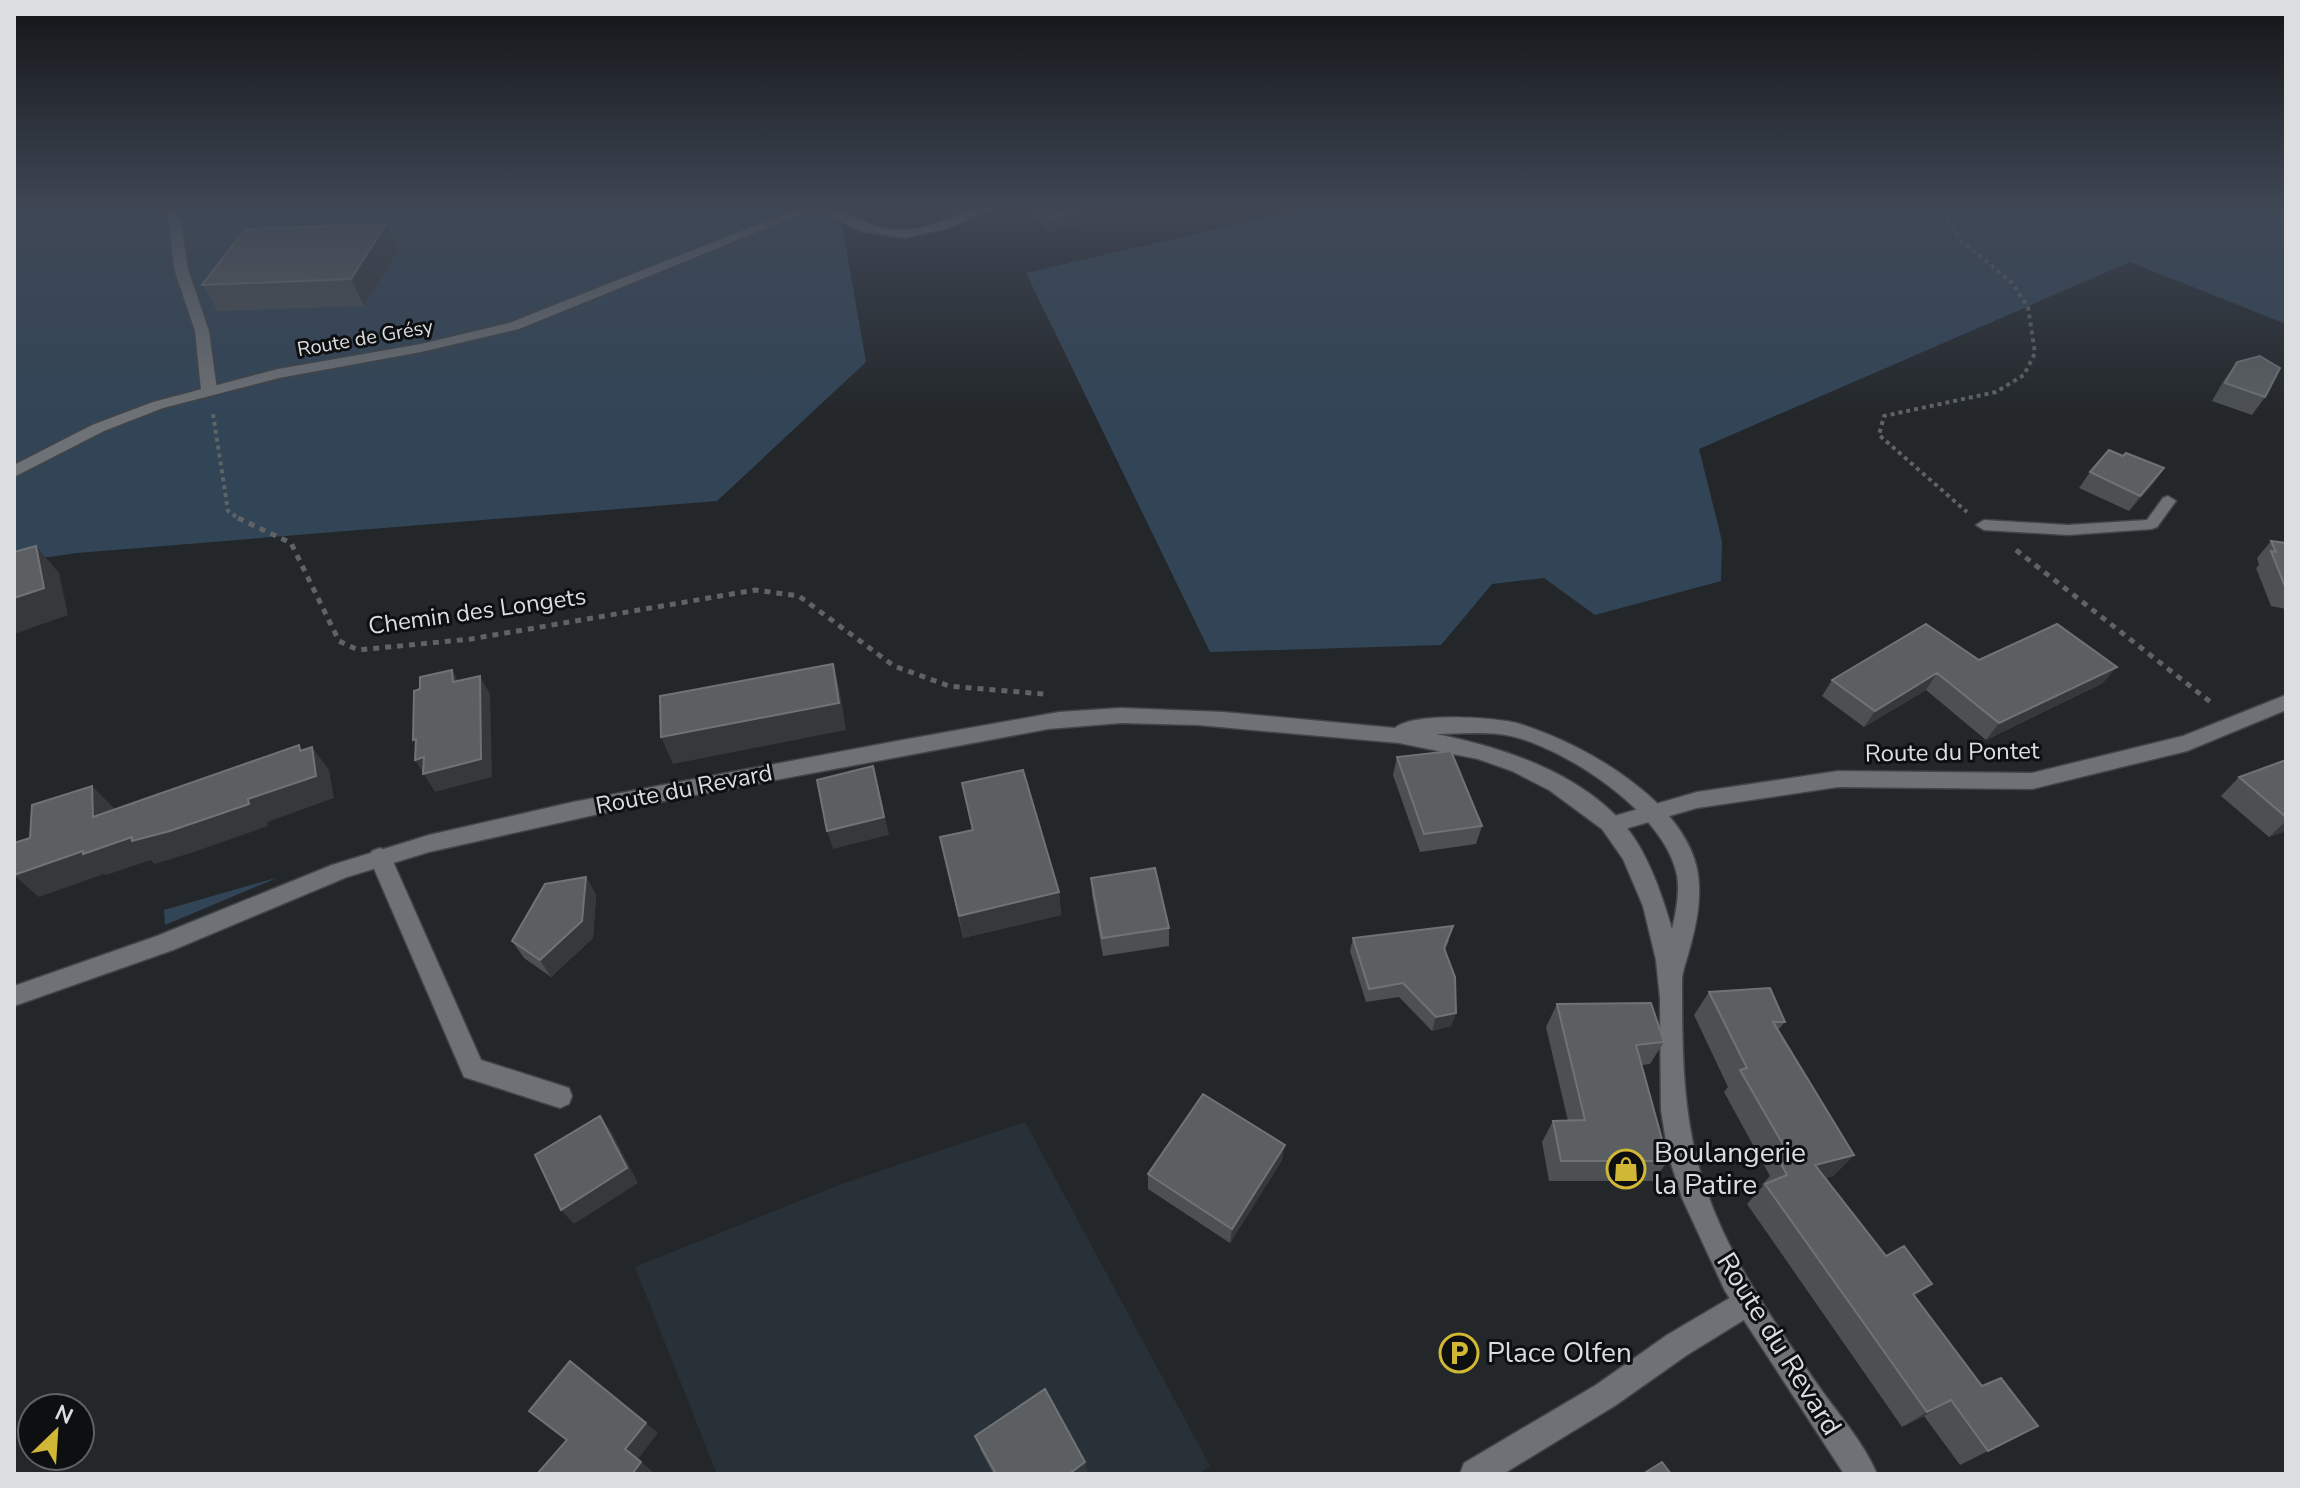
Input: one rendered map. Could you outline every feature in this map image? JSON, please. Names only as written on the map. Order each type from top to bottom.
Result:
[{"type":"main road","points":[[184,276],[202,331],[209,390]]},
{"type":"main road","name":"Route de Grésy","points":[[14,472],[98,428],[158,405],[293,371],[465,339],[514,326],[639,276]]},
{"type":"main road","name":"Route du Pontet","points":[[1611,825],[1697,800],[1838,779],[2032,781],[2187,743],[2286,702]]},
{"type":"main road","name":"Route du Revard","points":[[14,996],[146,952],[380,857],[579,810],[893,748],[1073,718],[1184,717],[1381,733],[1457,746],[1508,760],[1577,797],[1624,840],[1639,869],[1655,915],[1670,976],[1670,1084],[1680,1150],[1704,1223],[1745,1303],[1862,1474]]},
{"type":"main road","name":"Route du Revard","points":[[1381,733],[1480,725],[1515,730],[1552,743],[1599,768],[1652,812],[1688,874],[1686,920],[1670,976]]},
{"type":"main road","points":[[380,857],[473,1069],[560,1096]]},
{"type":"main road","points":[[1475,1474],[1606,1395],[1677,1345],[1745,1303]]},
{"type":"lane","points":[[1984,525],[2047,532],[2117,529],[2152,524],[2168,501]]},
{"type":"path","points":[[2004,276],[2028,307],[2034,329],[2035,353],[2024,375],[1996,392],[1884,416],[1879,435],[1984,525],[2236,722]]},
{"type":"path","name":"Chemin des Longets","points":[[209,390],[228,511],[248,525],[291,543],[339,641],[358,650],[471,639],[755,590],[799,596],[894,666],[949,686],[1031,691],[1063,699],[1073,718]]},
{"type":"shaded area","points":[[14,276],[851,276],[866,362],[717,501],[77,553],[14,562]]},
{"type":"shaded area","points":[[1028,276],[2097,276],[1699,449],[1722,541],[1721,581],[1595,615],[1544,578],[1492,584],[1441,645],[1210,652]]},
{"type":"shaded area","points":[[2166,276],[2286,276],[2286,324]]},
{"type":"shaded area","points":[[279,877],[165,925],[164,910]]},
{"type":"shaded area","points":[[1025,1122],[1210,1466],[1198,1474],[717,1474],[635,1267],[839,1185]]},
{"type":"building","points":[[209,276],[353,276],[351,279],[202,285]]},
{"type":"building","points":[[2260,356],[2280,368],[2265,397],[2225,383],[2237,362]]},
{"type":"building","points":[[2109,450],[2123,456],[2126,453],[2164,468],[2140,496],[2090,472]]},
{"type":"building","points":[[2271,541],[2286,543],[2286,589],[2271,551],[2276,552]]},
{"type":"building","points":[[36,546],[44,588],[14,598],[14,552]]},
{"type":"building","points":[[1926,624],[1979,660],[2057,624],[2117,667],[1999,723],[1937,673],[1875,711],[1832,680]]},
{"type":"building","points":[[833,664],[839,703],[661,737],[660,696]]},
{"type":"building","points":[[452,670],[453,682],[480,676],[481,759],[423,774],[424,757],[415,760],[414,691],[420,689],[420,677]]},
{"type":"building","points":[[299,745],[300,751],[312,747],[316,776],[248,799],[249,804],[170,831],[132,841],[132,837],[14,875],[14,843],[30,838],[32,805],[92,786],[93,817]]},
{"type":"building","points":[[1451,751],[1482,826],[1424,834],[1397,757]]},
{"type":"building","points":[[2286,760],[2286,817],[2239,777]]},
{"type":"building","points":[[873,766],[884,817],[827,831],[817,780]]},
{"type":"building","points":[[1023,770],[1059,892],[959,916],[940,837],[973,830],[962,783]]},
{"type":"building","points":[[1155,868],[1169,928],[1102,938],[1091,878]]},
{"type":"building","points":[[586,877],[582,921],[540,960],[512,941],[545,884]]},
{"type":"building","points":[[1453,926],[1444,948],[1455,977],[1456,1013],[1436,1017],[1403,983],[1369,989],[1353,938]]},
{"type":"building","points":[[1770,988],[1785,1022],[1773,1022],[1854,1155],[1815,1165],[1886,1256],[1904,1246],[1932,1284],[1913,1294],[1982,1386],[2001,1378],[2038,1426],[1988,1451],[1951,1400],[1927,1412],[1765,1184],[1787,1175],[1781,1164],[1792,1160],[1740,1070],[1747,1068],[1709,992]]},
{"type":"building","points":[[1651,1003],[1664,1042],[1636,1045],[1668,1161],[1561,1161],[1553,1121],[1585,1120],[1557,1004]]},
{"type":"building","points":[[1203,1094],[1285,1145],[1232,1229],[1148,1174]]},
{"type":"building","points":[[600,1116],[627,1168],[561,1210],[535,1155]]},
{"type":"building","points":[[570,1361],[646,1423],[625,1449],[641,1462],[632,1474],[537,1474],[567,1440],[529,1411]]},
{"type":"building","points":[[1045,1389],[1085,1462],[1069,1474],[992,1474],[995,1472],[975,1436]]},
{"type":"building","points":[[1662,1462],[1671,1474],[1643,1474]]},
{"type":"place","name":"Boulangerie la Patire","points":[[1626,1169]]},
{"type":"place","name":"Place Olfen","points":[[1459,1353]]}]
